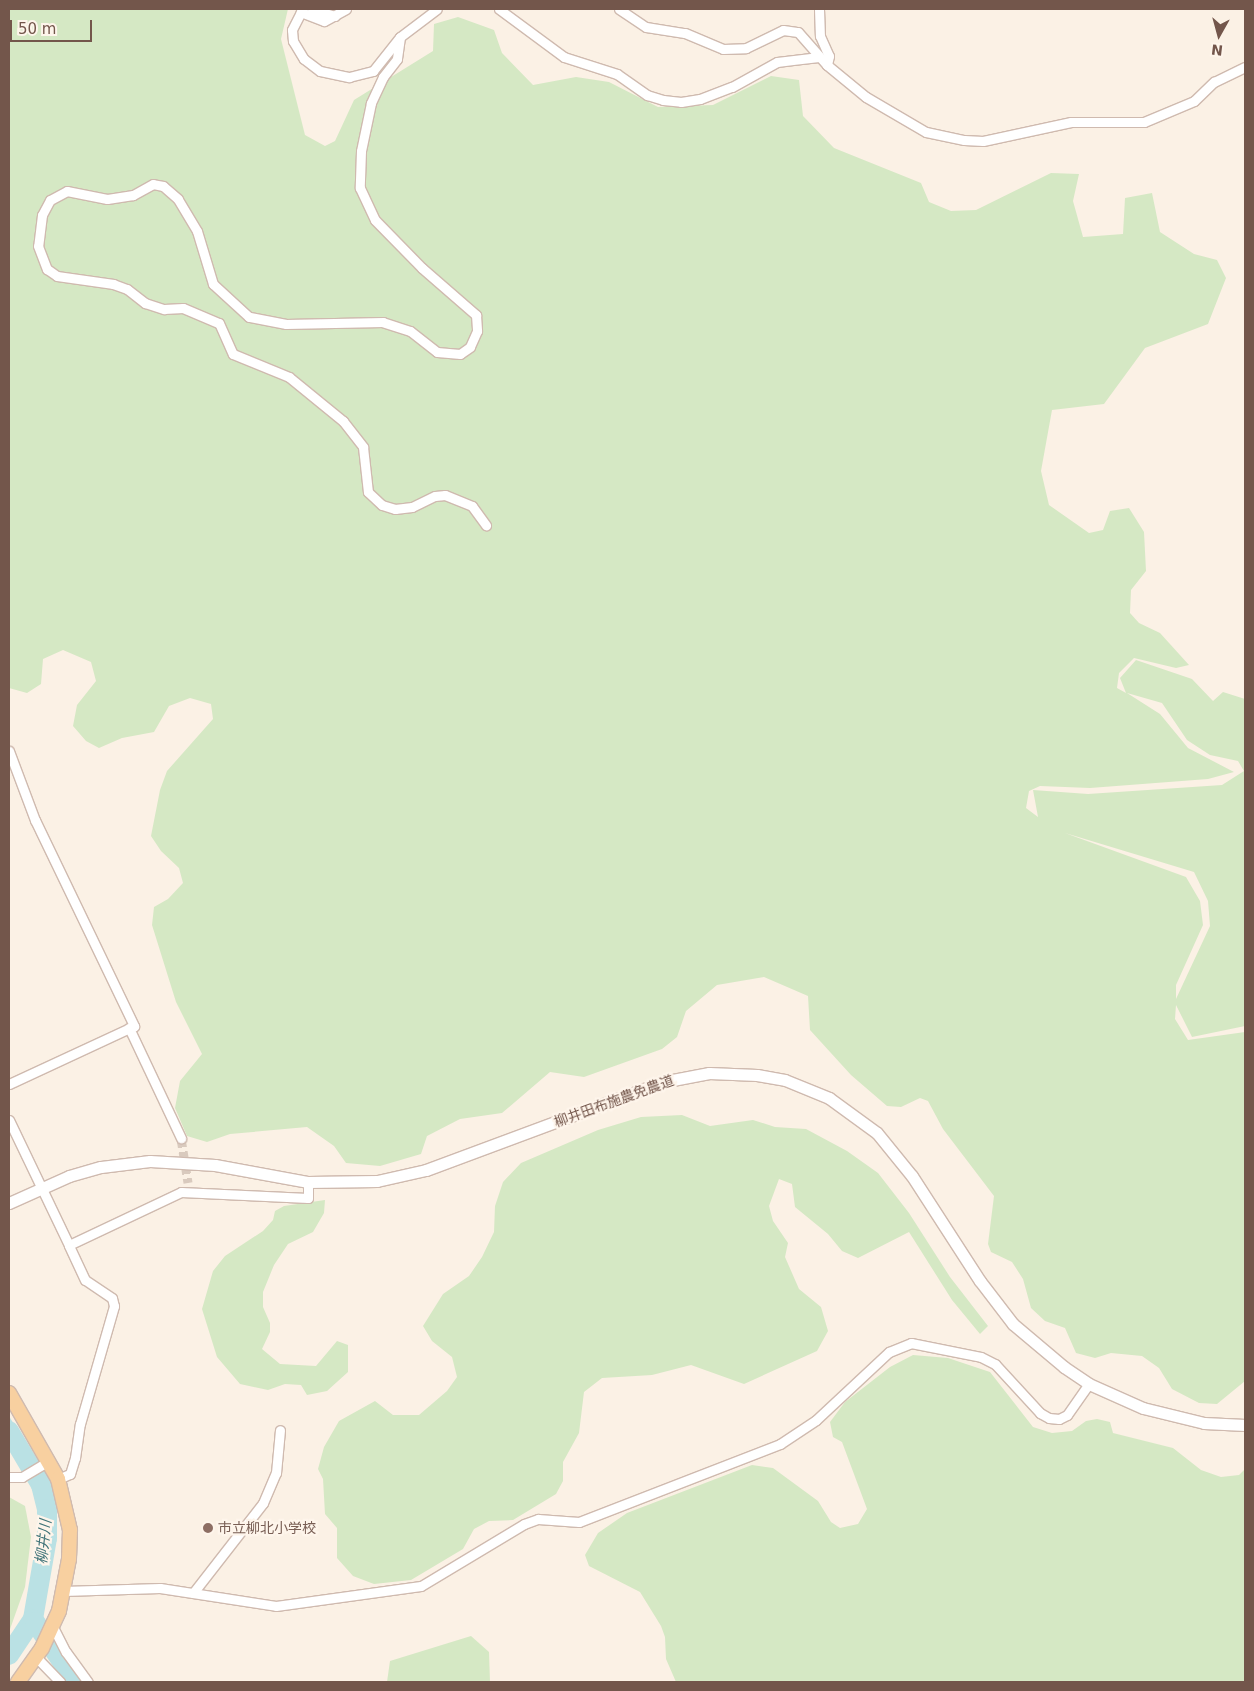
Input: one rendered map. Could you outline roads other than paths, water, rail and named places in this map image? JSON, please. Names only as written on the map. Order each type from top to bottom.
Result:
[{"type":"main road","points":[[9,1393],[46,1463],[58,1478],[70,1530],[63,1591],[52,1628],[39,1653],[18,1682]]},
{"type":"street","points":[[312,9],[336,16]]},
{"type":"street","points":[[346,9],[324,21],[300,10],[292,30],[293,41],[304,59],[334,76],[361,76],[373,71],[400,37],[436,9]]},
{"type":"street","points":[[499,9],[564,57],[617,74],[648,95],[663,100],[700,99],[732,87],[777,62],[819,57]]},
{"type":"street","points":[[619,9],[646,27],[685,33],[723,49],[746,48],[769,35],[791,30],[805,37],[819,57],[852,87],[897,113],[911,126],[941,136],[983,140],[1071,122],[1144,122],[1194,101],[1214,82],[1245,68]]},
{"type":"street","points":[[819,9],[820,36],[829,56],[827,65]]},
{"type":"street","points":[[400,37],[397,59],[383,76],[371,103],[361,151],[360,188],[375,220],[422,268],[476,315],[477,331],[470,348],[460,354],[437,352],[410,331],[383,322],[286,324],[248,317],[213,284],[197,231],[178,199],[163,186],[153,184],[133,195],[107,199],[67,191],[50,200],[42,215],[38,246],[47,269],[58,276],[112,284],[126,289],[145,303],[164,309],[184,308],[219,324],[233,354],[289,377],[343,421],[363,447],[368,492],[382,505],[395,509],[412,507],[435,496],[445,495],[472,506],[486,526]]},
{"type":"street","points":[[9,752],[34,820],[134,1026],[9,1084]]},
{"type":"street","points":[[128,1028],[181,1138]]},
{"type":"street","name":"柳井田布施農免農道","points":[[9,1203],[42,1188],[100,1167],[150,1160],[215,1165],[308,1182],[346,1184],[403,1176],[498,1144],[613,1099],[686,1076],[731,1072],[785,1080],[829,1098],[877,1133],[912,1176],[1013,1324],[1058,1362],[1089,1384],[1143,1408],[1174,1417],[1245,1425]]},
{"type":"street","points":[[9,1120],[85,1280],[112,1298],[114,1306],[80,1424],[75,1458],[70,1474],[58,1478]]},
{"type":"street","points":[[70,1245],[189,1187],[295,1199],[308,1198],[308,1182]]},
{"type":"street","points":[[63,1591],[160,1588],[276,1606],[421,1586],[524,1524],[538,1519],[579,1522],[780,1444],[816,1420],[888,1352],[900,1345],[923,1344],[981,1357],[995,1364],[1040,1413],[1049,1418],[1060,1419],[1067,1415],[1089,1384]]},
{"type":"street","points":[[193,1593],[263,1503],[276,1473],[280,1430]]},
{"type":"street","points":[[9,1477],[22,1477],[46,1463]]},
{"type":"street","points":[[52,1628],[66,1652],[88,1682]]},
{"type":"street","points":[[39,1653],[60,1682]]},
{"type":"water","points":[[9,1416],[36,1462],[23,1469],[9,1436]]},
{"type":"waterway","name":"柳井川","points":[[9,1431],[41,1485],[47,1509],[47,1538],[33,1619],[9,1655]]},
{"type":"waterway","points":[[35,1622],[76,1682]]},
{"type":"tunnel","points":[[181,1138],[188,1182]]},
{"type":"place","name":"市立柳北小学校","points":[[208,1528]]}]
